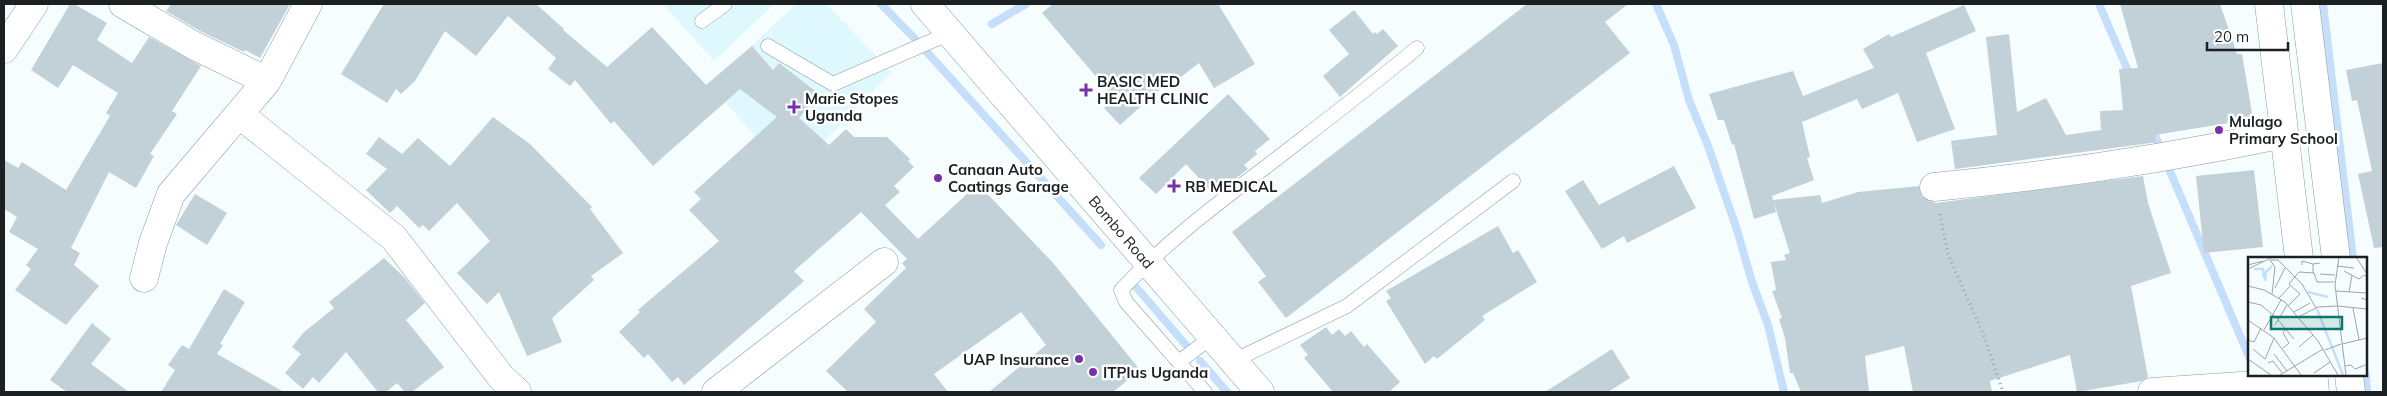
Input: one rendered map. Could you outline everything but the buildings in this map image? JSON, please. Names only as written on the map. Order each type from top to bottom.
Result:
[{"type":"street","points":[[4,49],[34,4]]},
{"type":"street","points":[[124,4],[193,45],[267,81]]},
{"type":"street","points":[[144,278],[153,243],[171,194],[267,81],[308,4]]},
{"type":"street","name":"Bombo Road","points":[[925,4],[1260,392]]},
{"type":"street","points":[[2269,4],[2299,257]]},
{"type":"street","points":[[2305,4],[2336,257]]},
{"type":"street","points":[[239,114],[394,238],[502,387]]},
{"type":"street","points":[[1934,187],[2036,176],[2222,147],[2284,134]]},
{"type":"street","points":[[716,392],[884,262]]},
{"type":"street","points":[[2349,376],[2351,392]]},
{"type":"street","points":[[2152,392],[2314,383]]},
{"type":"lane","points":[[702,21],[726,4]]},
{"type":"lane","points":[[768,46],[833,84],[950,33]]},
{"type":"lane","points":[[1205,392],[1180,361],[1126,302],[1121,290],[1147,262],[1417,48]]},
{"type":"lane","points":[[1233,361],[1347,306],[1513,181]]},
{"type":"lane","points":[[1180,361],[1212,337]]},
{"type":"path","points":[[1934,187],[1948,254],[1984,336],[2003,392]]},
{"type":"shaded area","points":[[663,4],[774,4],[714,61]]},
{"type":"shaded area","name":"Marie Stopes Uganda","points":[[796,4],[826,4],[892,72],[793,173],[749,129],[710,85]]},
{"type":"waterway","points":[[881,4],[916,40]]},
{"type":"waterway","points":[[992,24],[1026,4]]},
{"type":"waterway","points":[[1656,4],[1674,45],[1689,100],[1708,146],[1737,230],[1752,282],[1768,325],[1784,392]]},
{"type":"waterway","points":[[2099,4],[2131,78]]},
{"type":"waterway","points":[[2323,4],[2353,257]]},
{"type":"waterway","points":[[926,51],[1101,245]]},
{"type":"waterway","points":[[2152,128],[2162,152]]},
{"type":"waterway","points":[[2166,162],[2248,354]]},
{"type":"waterway","points":[[1136,287],[1186,345]]},
{"type":"waterway","points":[[1200,361],[1227,392]]},
{"type":"waterway","points":[[2366,376],[2367,392]]},
{"type":"place","name":"BASIC MED HEALTH CLINIC","points":[[1086,90]]},
{"type":"place","name":"Marie Stopes Uganda","points":[[794,107]]},
{"type":"place","name":"Mulago Primary School","points":[[2219,130]]},
{"type":"place","name":"Canaan Auto Coatings Garage","points":[[938,178]]},
{"type":"place","name":"RB MEDICAL","points":[[1174,186]]},
{"type":"place","name":"UAP Insurance","points":[[1079,359]]},
{"type":"place","name":"ITPlus Uganda","points":[[1093,372]]}]
